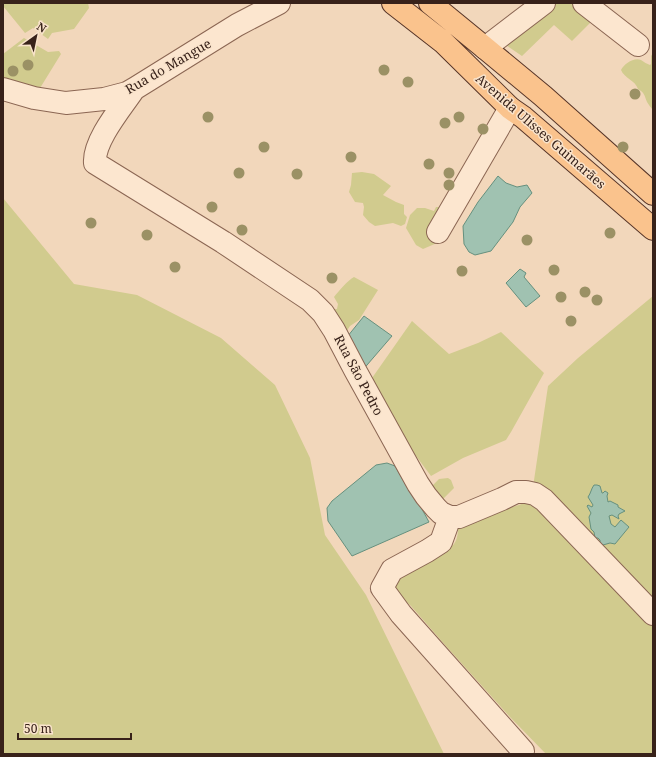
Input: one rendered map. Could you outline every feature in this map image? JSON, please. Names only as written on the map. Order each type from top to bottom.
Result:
[{"type":"main road","name":"Avenida Ulisses Guimarães","points":[[393,3],[443,42],[517,112],[653,229]]},
{"type":"main road","name":"Avenida Ulisses Guimarães","points":[[430,3],[543,96],[653,194]]},
{"type":"main road","points":[[517,112],[543,96]]},
{"type":"street","name":"Rua do Mangue","points":[[3,88],[34,98],[66,103],[104,99],[127,93],[237,25],[279,3]]},
{"type":"street","points":[[486,48],[544,3]]},
{"type":"street","points":[[584,3],[638,45]]},
{"type":"street","name":"Rua São Pedro","points":[[134,89],[110,123],[101,139],[95,155],[95,163],[223,242],[310,300],[323,313],[334,330],[358,376],[426,496],[441,513],[450,517]]},
{"type":"street","points":[[438,232],[517,112]]},
{"type":"street","points":[[523,751],[401,614],[382,588],[392,570],[441,542],[450,517],[459,517],[516,492],[526,492],[535,494],[544,500],[653,614]]},
{"type":"shaded area","points":[[3,3],[88,3],[89,8],[74,29],[52,33],[48,39],[33,28],[25,33],[3,6]]},
{"type":"shaded area","points":[[548,3],[577,3],[594,19],[572,41],[554,25],[522,56],[500,41]]},
{"type":"shaded area","points":[[24,38],[48,52],[59,51],[61,54],[37,93],[3,83],[3,54]]},
{"type":"shaded area","points":[[653,53],[653,110],[643,93],[622,73],[621,70],[627,63],[635,59],[641,60],[650,65],[651,56]]},
{"type":"shaded area","points":[[362,172],[374,174],[391,186],[383,195],[404,205],[404,214],[407,217],[405,224],[401,226],[393,223],[375,226],[363,215],[363,203],[355,202],[349,192],[352,173]]},
{"type":"shaded area","points":[[498,176],[506,183],[517,187],[527,185],[532,193],[520,207],[513,222],[491,251],[475,255],[469,252],[464,244],[463,226],[478,202]]},
{"type":"shaded area","points":[[3,198],[74,284],[137,295],[221,338],[275,385],[310,458],[325,535],[366,595],[444,754],[3,754]]},
{"type":"shaded area","points":[[436,207],[442,209],[444,236],[437,243],[423,249],[416,245],[406,228],[410,215],[417,208],[425,208],[434,211]]},
{"type":"shaded area","points":[[520,269],[526,273],[524,277],[540,296],[526,307],[506,283]]},
{"type":"shaded area","points":[[354,277],[378,290],[359,320],[350,326],[342,338],[327,310],[337,309],[338,304],[334,297],[346,283]]},
{"type":"shaded area","points":[[653,296],[653,610],[533,487],[548,386],[578,358]]},
{"type":"shaded area","points":[[364,316],[392,336],[361,372],[343,342]]},
{"type":"shaded area","points":[[412,321],[449,354],[501,332],[544,373],[506,440],[463,458],[431,476],[365,388]]},
{"type":"shaded area","points":[[387,463],[395,466],[429,522],[352,556],[328,521],[327,508],[332,501],[376,465]]},
{"type":"shaded area","points":[[448,478],[451,480],[454,488],[443,499],[432,486],[439,479]]},
{"type":"shaded area","points":[[594,485],[600,486],[602,493],[605,491],[608,493],[608,502],[610,501],[618,505],[618,507],[625,511],[619,514],[619,519],[612,515],[609,516],[611,524],[615,527],[621,520],[629,527],[615,544],[610,543],[603,545],[600,543],[598,538],[595,538],[594,532],[591,529],[589,517],[591,513],[587,506],[592,507],[593,505],[588,497]]},
{"type":"shaded area","points":[[534,500],[653,627],[653,754],[546,754],[510,717],[411,606],[389,587],[388,572],[450,547],[454,544],[456,539],[458,525]]}]
